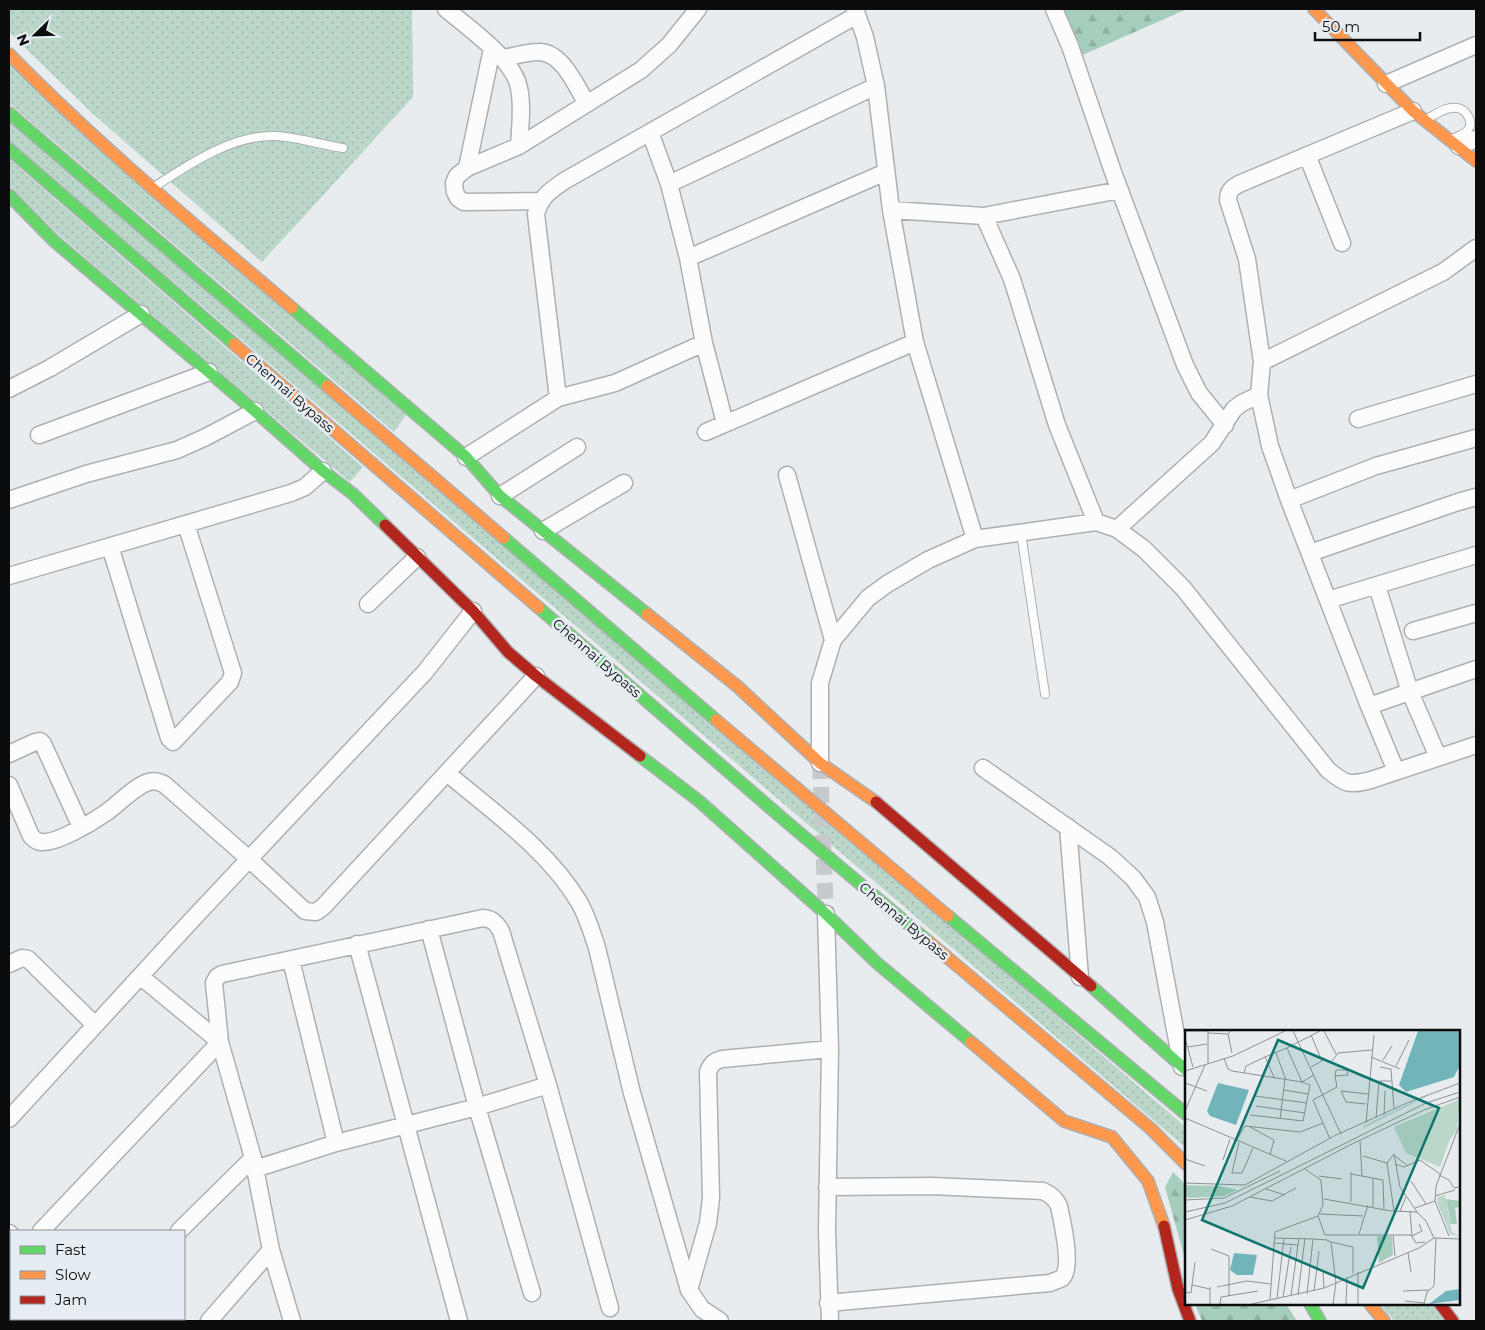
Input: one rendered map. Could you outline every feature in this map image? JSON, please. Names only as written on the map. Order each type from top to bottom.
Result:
[{"type":"main road","points":[[1314,9],[1386,84],[1419,115],[1476,161]]},
{"type":"main road","points":[[9,54],[58,104],[152,188],[466,457],[500,496],[737,686],[820,763],[875,801],[1184,1069]]},
{"type":"main road","name":"Chennai Bypass","points":[[9,113],[800,792],[1185,1113]]},
{"type":"main road","name":"Chennai Bypass","points":[[9,149],[789,824],[1150,1128],[1185,1163]]},
{"type":"main road","points":[[9,195],[54,241],[323,471],[353,494],[473,611],[508,652],[536,676],[699,801],[826,914],[877,964],[1064,1121],[1112,1137],[1148,1181],[1166,1231],[1178,1289],[1190,1321]]},
{"type":"main road","points":[[1311,1305],[1320,1321]]},
{"type":"main road","points":[[1441,1305],[1453,1321]]},
{"type":"street","points":[[446,9],[498,54],[514,74],[519,87],[521,103],[519,146]]},
{"type":"street","points":[[540,201],[464,202],[458,198],[454,183],[457,176],[466,168],[519,146],[641,70],[669,45],[698,9]]},
{"type":"street","points":[[1054,9],[1070,46],[1120,190],[1185,365],[1199,393],[1225,424]]},
{"type":"street","points":[[558,398],[536,222],[540,201],[564,180],[856,12],[865,37],[876,86],[891,210],[915,342],[974,539]]},
{"type":"street","points":[[1386,84],[1476,46]]},
{"type":"street","points":[[498,54],[537,52],[552,55],[560,61],[587,104]]},
{"type":"street","points":[[466,168],[498,54]]},
{"type":"street","points":[[669,184],[876,86]]},
{"type":"street","points":[[1396,771],[1368,706],[1270,446],[1259,395],[1262,362],[1247,259],[1228,200],[1228,193],[1239,184],[1307,154],[1419,115]]},
{"type":"street","points":[[650,132],[669,184],[688,258],[704,343],[725,423]]},
{"type":"street","points":[[1455,143],[1476,139]]},
{"type":"street","points":[[1307,154],[1342,243]]},
{"type":"street","points":[[688,258],[886,172]]},
{"type":"street","points":[[891,210],[984,216],[1120,190]]},
{"type":"street","points":[[984,216],[1012,280],[1057,425],[1096,522]]},
{"type":"street","points":[[1262,362],[1443,272],[1476,248]]},
{"type":"street","points":[[9,389],[50,368],[141,314]]},
{"type":"street","points":[[706,432],[915,342]]},
{"type":"street","points":[[466,457],[558,398],[615,383],[704,343]]},
{"type":"street","points":[[39,435],[209,372]]},
{"type":"street","points":[[1358,420],[1476,384]]},
{"type":"street","points":[[1117,529],[1212,443],[1234,409],[1259,395]]},
{"type":"street","points":[[9,500],[86,474],[177,450],[255,411]]},
{"type":"street","points":[[1289,500],[1376,466],[1476,438]]},
{"type":"street","points":[[500,496],[577,447]]},
{"type":"street","points":[[9,576],[291,493],[305,487],[323,471]]},
{"type":"street","points":[[787,475],[833,640]]},
{"type":"street","points":[[543,530],[624,483]]},
{"type":"street","points":[[1310,553],[1476,497]]},
{"type":"street","points":[[820,763],[820,683],[833,640],[868,598],[887,584],[928,560],[974,539],[1096,522],[1117,529],[1144,550],[1183,588],[1328,770],[1342,782],[1356,784],[1476,745]]},
{"type":"street","points":[[110,546],[169,738],[173,742],[230,682],[234,673],[186,524]]},
{"type":"street","points":[[1328,600],[1476,554]]},
{"type":"street","points":[[368,604],[417,557]]},
{"type":"street","points":[[1376,586],[1410,692],[1438,757]]},
{"type":"street","points":[[9,1119],[249,859],[426,672],[473,611]]},
{"type":"street","points":[[1413,631],[1476,613]]},
{"type":"street","points":[[1368,706],[1476,669]]},
{"type":"street","points":[[9,785],[31,836],[36,841],[43,843],[55,840],[105,814],[142,784],[157,781],[249,859],[305,911],[316,912],[323,907],[536,676]]},
{"type":"street","points":[[9,754],[35,742],[40,741],[43,744],[81,827]]},
{"type":"street","points":[[983,768],[1110,857],[1133,878],[1147,897],[1155,922],[1184,1069]]},
{"type":"street","points":[[447,773],[538,851],[564,881],[591,927],[632,1093],[690,1290],[702,1309],[720,1321]]},
{"type":"street","points":[[1068,827],[1080,977]]},
{"type":"street","points":[[826,914],[830,1049],[827,1187],[828,1303],[830,1321]]},
{"type":"street","points":[[292,1321],[271,1250],[254,1164],[220,1042],[214,998],[214,983],[217,977],[222,974],[483,918],[496,922],[501,931],[548,1085],[610,1308]]},
{"type":"street","points":[[429,929],[532,1293]]},
{"type":"street","points":[[358,944],[459,1321]]},
{"type":"street","points":[[9,964],[22,958],[28,959],[95,1025]]},
{"type":"street","points":[[291,960],[336,1143]]},
{"type":"street","points":[[140,976],[220,1042]]},
{"type":"street","points":[[42,1230],[220,1042]]},
{"type":"street","points":[[690,1290],[708,1223],[711,1198],[708,1072],[710,1066],[715,1061],[722,1059],[830,1049]]},
{"type":"street","points":[[179,1230],[254,1164],[478,1107],[548,1085]]},
{"type":"street","points":[[827,1187],[932,1186],[1043,1191],[1051,1195],[1060,1206],[1067,1260],[1062,1278],[1050,1282],[828,1303]]},
{"type":"street","points":[[209,1321],[271,1250]]},
{"type":"lane","points":[[1419,115],[1456,107],[1466,112],[1470,119],[1468,130],[1455,143]]},
{"type":"lane","points":[[152,188],[193,162],[228,146],[256,137],[276,136],[344,148]]},
{"type":"lane","points":[[1021,532],[1045,694]]},
{"type":"green space","points":[[9,9],[412,9],[413,97],[262,262],[92,113],[9,32]]},
{"type":"green space","points":[[1059,9],[1187,9],[1078,57]]},
{"type":"green space","points":[[9,64],[406,415],[394,432],[9,103]]},
{"type":"green space","points":[[9,120],[1185,1126],[1185,1147],[9,141]]},
{"type":"green space","points":[[9,159],[363,467],[350,482],[60,236],[9,185]]},
{"type":"green space","points":[[1173,1172],[1185,1184],[1185,1259],[1165,1187]]},
{"type":"green space","points":[[1195,1305],[1287,1305],[1297,1321],[1202,1321]]},
{"type":"green space","points":[[1381,1305],[1432,1305],[1444,1321],[1394,1321]]},
{"type":"tunnel","points":[[820,763],[826,914]]},
{"type":"traffic: fast","points":[[9,113],[327,386]]},
{"type":"traffic: fast","points":[[9,149],[234,344]]},
{"type":"traffic: fast","points":[[9,195],[54,241],[323,471],[353,494],[385,525]]},
{"type":"traffic: fast","points":[[292,308],[466,457],[500,496],[647,614]]},
{"type":"traffic: fast","points":[[504,538],[716,720]]},
{"type":"traffic: fast","points":[[539,608],[929,942]]},
{"type":"traffic: fast","points":[[640,756],[699,801],[826,914],[877,963],[971,1042]]},
{"type":"traffic: fast","points":[[948,916],[1185,1113]]},
{"type":"traffic: fast","points":[[1091,986],[1185,1069]]},
{"type":"traffic: fast","points":[[1311,1305],[1320,1321]]},
{"type":"traffic: slow","points":[[1314,9],[1413,111],[1476,161]]},
{"type":"traffic: slow","points":[[9,54],[112,153],[292,308]]},
{"type":"traffic: slow","points":[[234,344],[539,608]]},
{"type":"traffic: slow","points":[[327,386],[504,538]]},
{"type":"traffic: slow","points":[[647,614],[737,686],[820,763],[876,802]]},
{"type":"traffic: slow","points":[[716,720],[948,916]]},
{"type":"traffic: slow","points":[[929,942],[1150,1128],[1185,1163]]},
{"type":"traffic: slow","points":[[971,1042],[1064,1121],[1112,1137],[1148,1181],[1164,1226]]},
{"type":"traffic: slow","points":[[1371,1305],[1384,1321]]},
{"type":"traffic: jam","points":[[385,525],[473,611],[508,652],[536,676],[640,756]]},
{"type":"traffic: jam","points":[[876,802],[1091,986]]},
{"type":"traffic: jam","points":[[1164,1226],[1178,1289],[1190,1321]]},
{"type":"traffic: jam","points":[[1441,1305],[1453,1321]]}]
